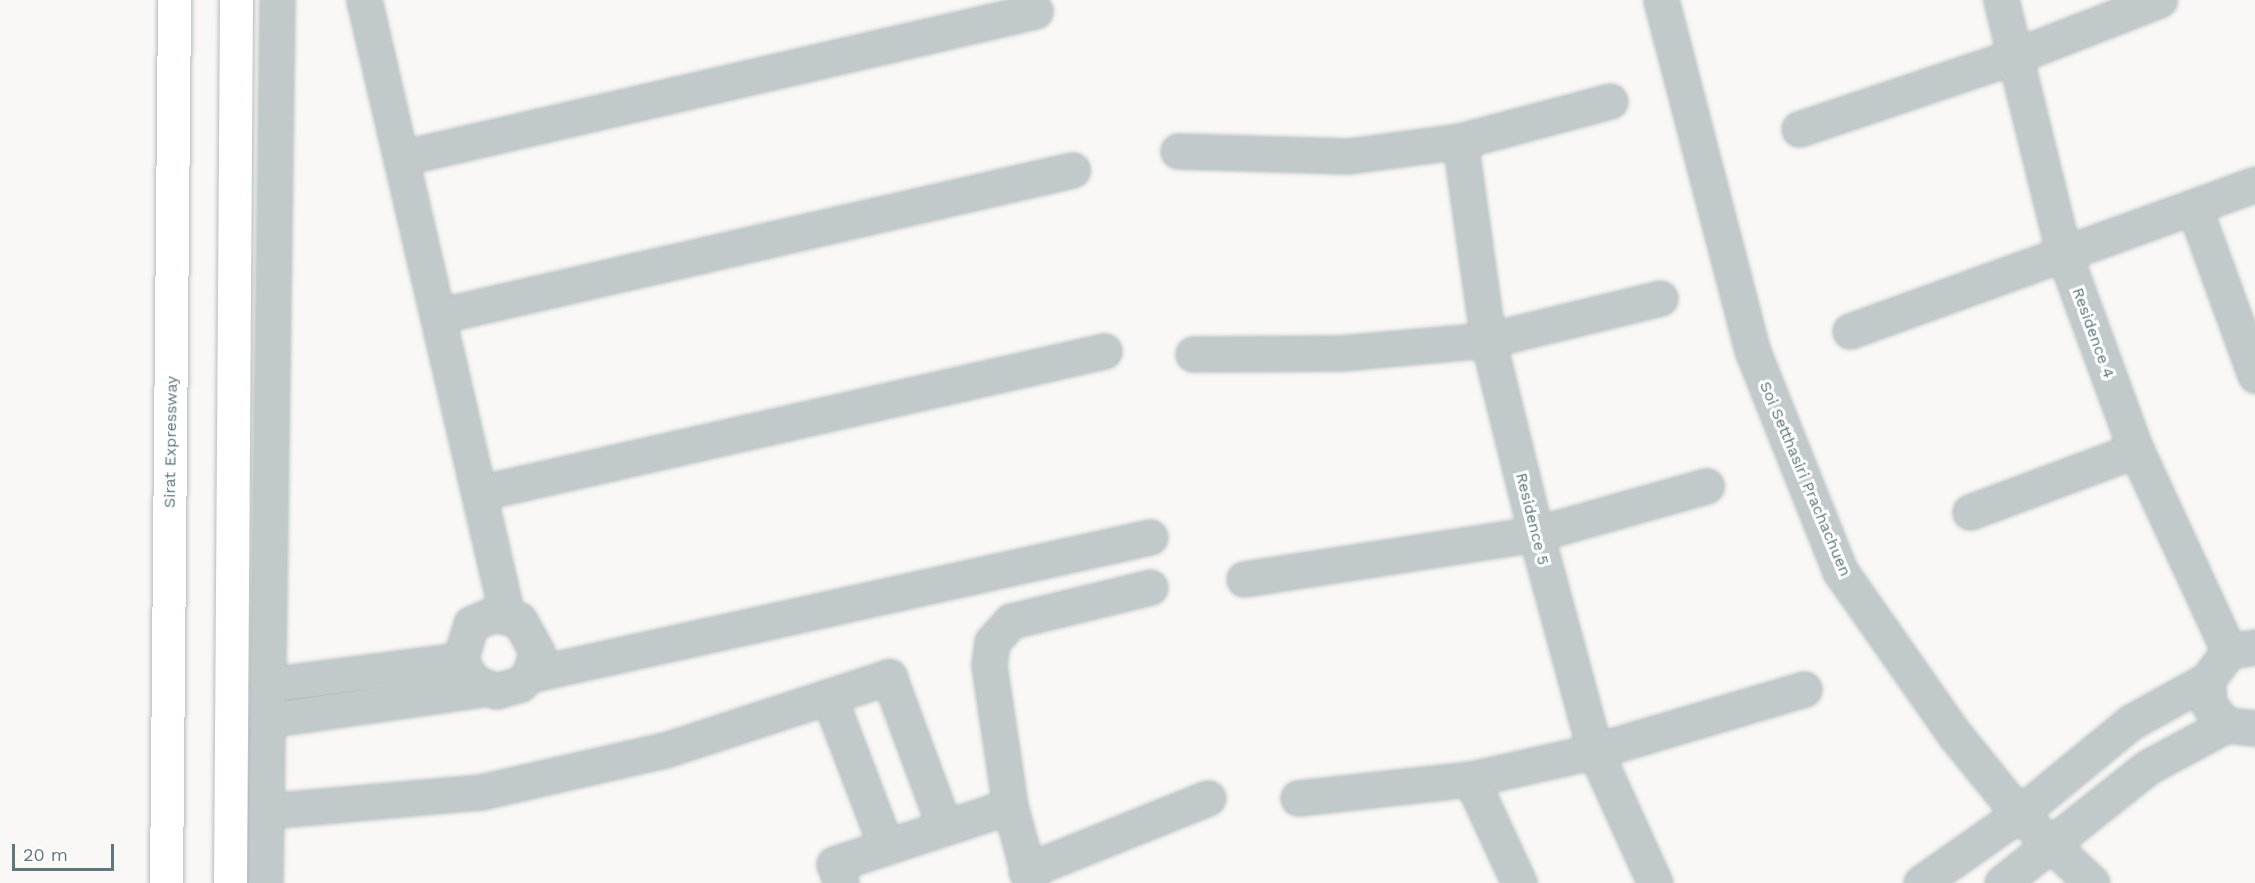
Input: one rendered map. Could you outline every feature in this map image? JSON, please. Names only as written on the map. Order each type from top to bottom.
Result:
[{"type":"highway","name":"Sirat Expressway","points":[[166,883],[174,0]]},
{"type":"highway","points":[[230,883],[236,0]]},
{"type":"street","points":[[265,883],[277,0]]},
{"type":"street","points":[[364,0],[507,615]]},
{"type":"street","name":"Soi Setthasiri Prachachuen","points":[[1661,0],[1752,350],[1840,571],[1955,735],[2019,814],[2050,846],[2092,883]]},
{"type":"street","name":"Residence 4","points":[[2001,0],[2013,57],[2063,251],[2136,450],[2242,649],[2207,680],[2131,722],[2019,814]]},
{"type":"street","points":[[1799,129],[2013,57],[2159,0]]},
{"type":"street","points":[[401,158],[1035,11]]},
{"type":"street","points":[[1178,151],[1348,156],[1460,141],[1610,101]]},
{"type":"street","name":"Residence 5","points":[[1460,141],[1488,340],[1536,534],[1595,751],[1655,883]]},
{"type":"street","points":[[438,316],[1072,170]]},
{"type":"street","points":[[1850,331],[2063,251],[2255,184]]},
{"type":"street","points":[[2194,207],[2255,375]]},
{"type":"street","points":[[1194,354],[1341,353],[1488,340],[1660,298]]},
{"type":"street","points":[[479,493],[1104,351]]},
{"type":"street","points":[[1970,512],[2136,450]]},
{"type":"street","points":[[1244,579],[1536,534],[1706,486]]},
{"type":"street","points":[[267,720],[481,689],[508,689],[529,675],[1150,537]]},
{"type":"street","points":[[1150,587],[1011,621],[992,642],[988,665],[1010,806],[1029,877],[1208,798]]},
{"type":"street","points":[[460,660],[471,624],[494,614],[507,615],[519,620],[535,639],[529,675]]},
{"type":"street","points":[[267,685],[460,660]]},
{"type":"street","points":[[460,660],[481,689]]},
{"type":"street","points":[[266,811],[481,792],[665,750],[888,677],[944,826]]},
{"type":"street","points":[[2207,680],[2209,705],[2240,726]]},
{"type":"street","points":[[1298,798],[1471,779],[1595,751],[1804,689]]},
{"type":"street","points":[[829,697],[886,846]]},
{"type":"street","points":[[2002,883],[2148,766],[2240,726]]},
{"type":"street","points":[[1471,779],[1519,883]]},
{"type":"street","points":[[841,883],[834,864],[1010,806]]},
{"type":"street","points":[[1921,883],[2019,814]]}]
